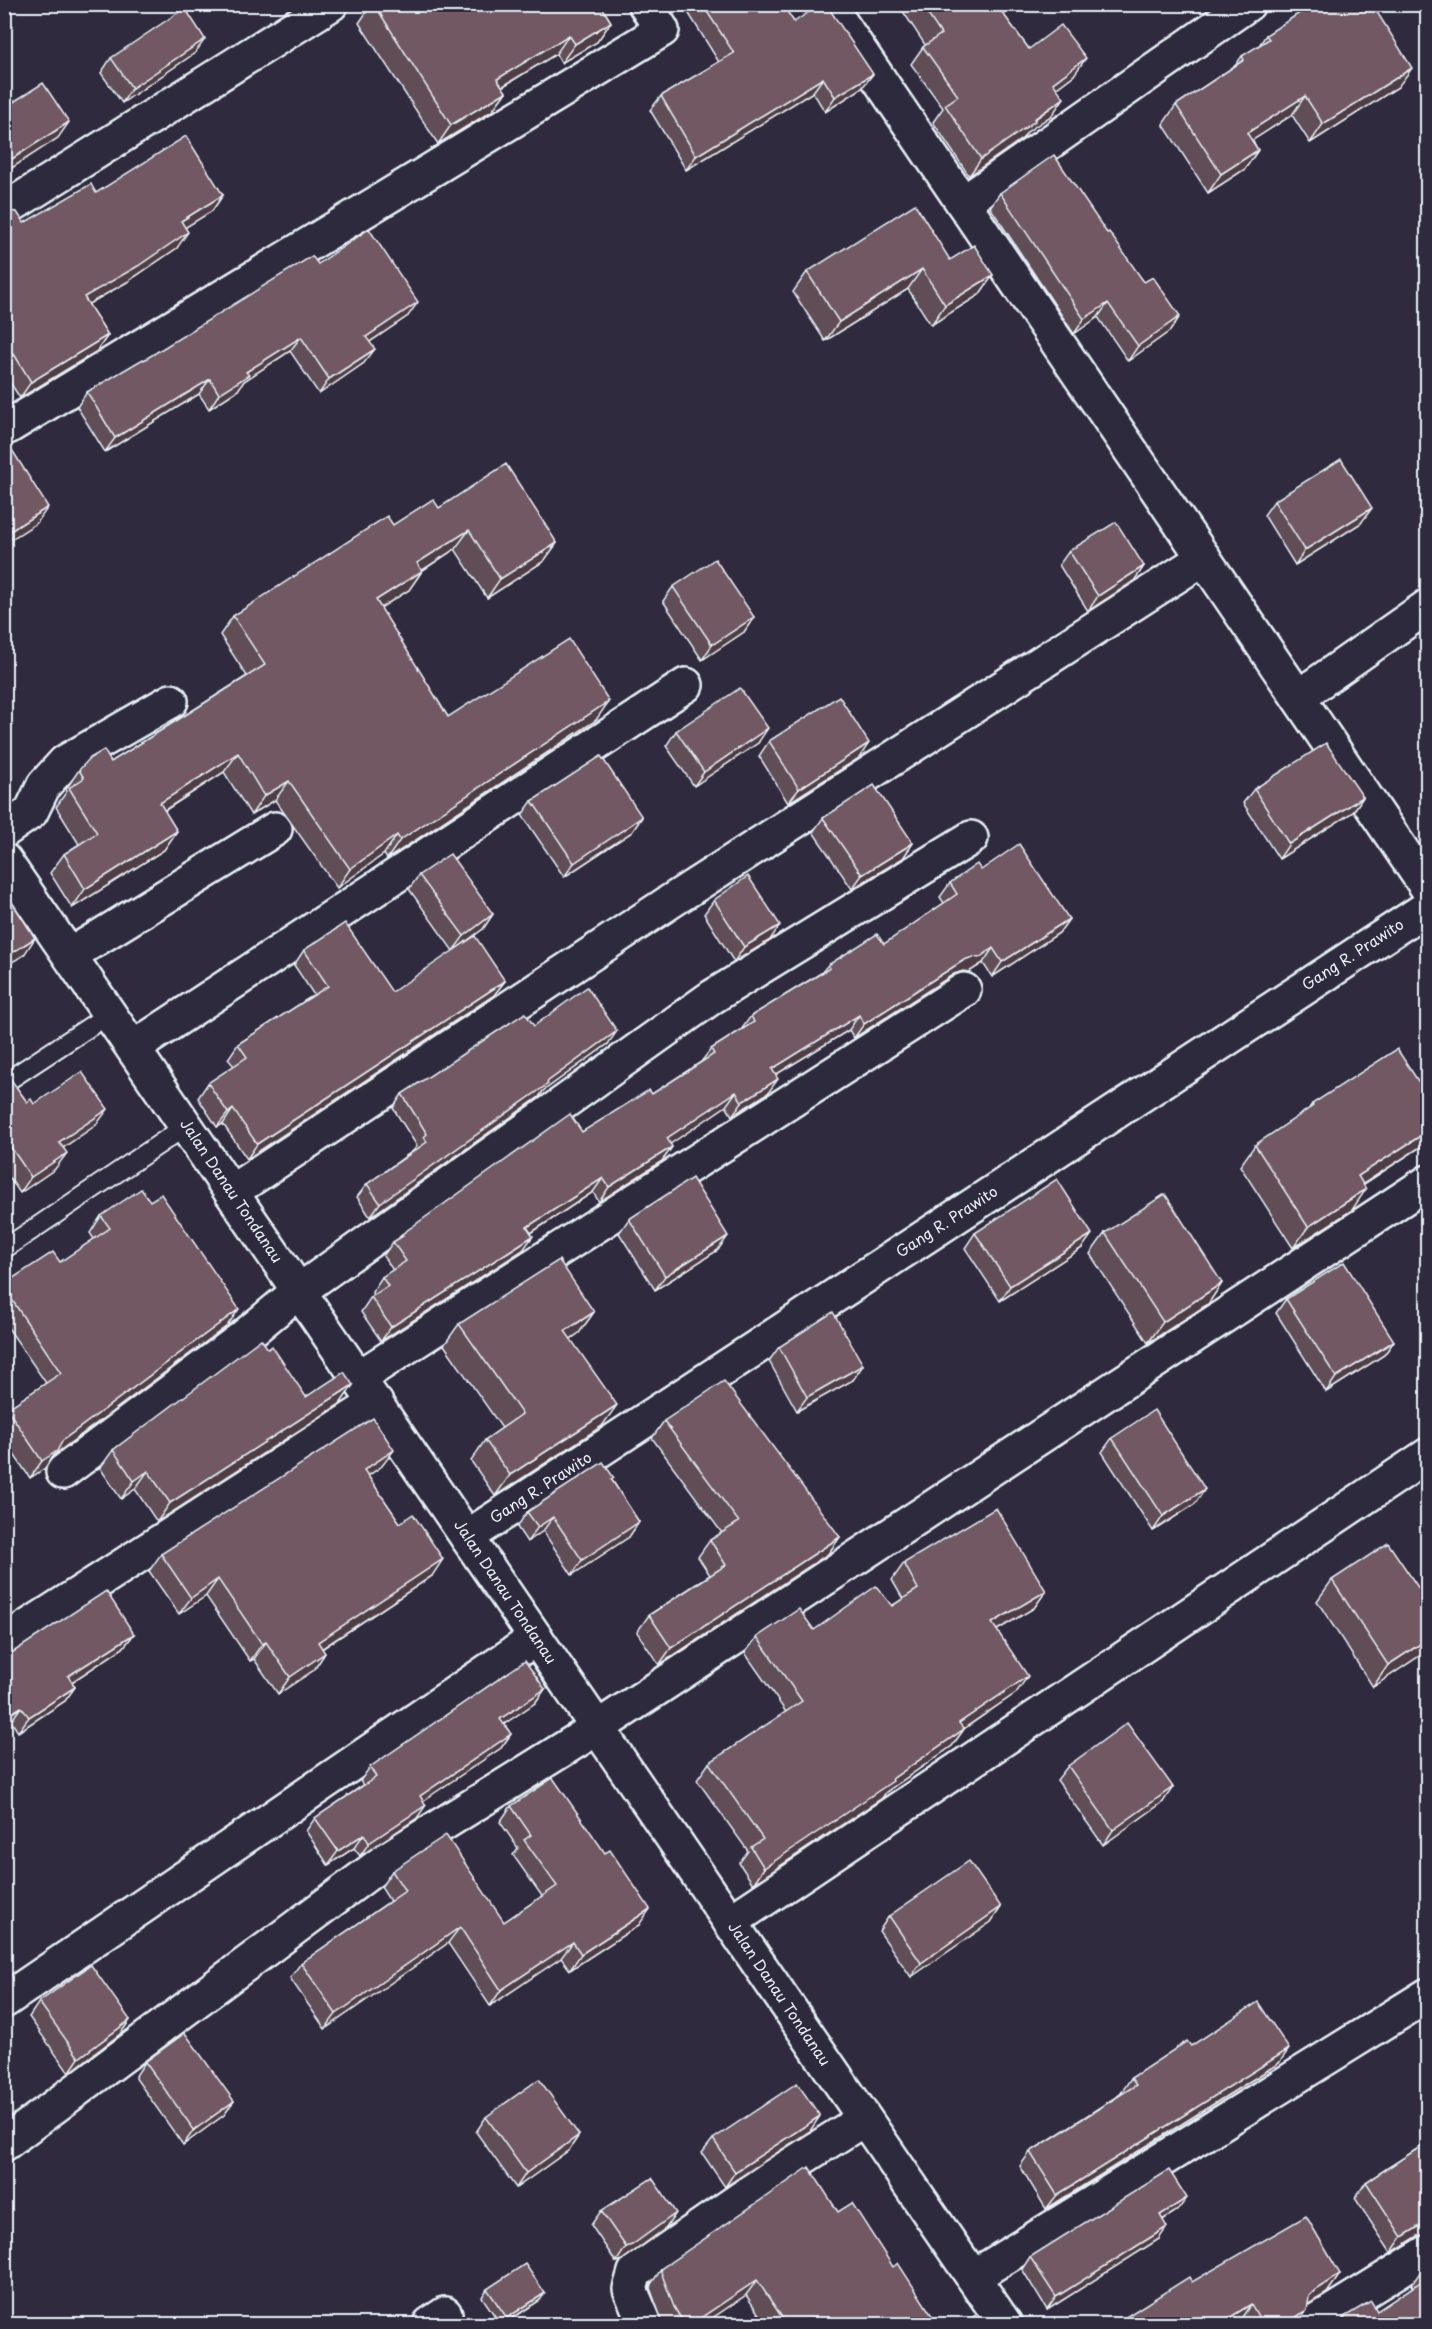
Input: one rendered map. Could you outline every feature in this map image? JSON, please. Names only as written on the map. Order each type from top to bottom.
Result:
[{"type":"street","points":[[4,210],[331,4]]},
{"type":"street","points":[[8,427],[662,30],[645,4]]},
{"type":"street","points":[[828,4],[1428,889]]},
{"type":"street","points":[[963,203],[1248,4]]},
{"type":"street","points":[[231,1192],[671,901],[1204,558]]},
{"type":"street","points":[[1298,697],[1428,606]]},
{"type":"street","points":[[133,1048],[686,685]]},
{"type":"street","points":[[4,831],[31,812],[44,785],[65,762],[171,700]]},
{"type":"street","points":[[70,955],[275,829]]},
{"type":"street","points":[[63,1472],[241,1339],[299,1291],[712,997],[971,838]]},
{"type":"street","name":"Jalan Danau Tondanau","points":[[7,867],[70,955],[1005,2325]]},
{"type":"street","name":"Gang R. Prawito","points":[[466,1537],[1428,907]]},
{"type":"street","points":[[4,1642],[367,1391],[964,990]]},
{"type":"street","points":[[4,2144],[390,1857],[597,1728],[1428,1182]]},
{"type":"street","points":[[730,1922],[1428,1455]]},
{"type":"street","points":[[4,2001],[536,1638]]},
{"type":"street","points":[[973,2277],[1428,1995]]},
{"type":"street","points":[[645,2325],[630,2289],[635,2272],[769,2179],[864,2119]]},
{"type":"street","points":[[1312,2325],[1428,2252]]},
{"type":"lane","points":[[4,1083],[109,1014]]},
{"type":"lane","points":[[4,1249],[186,1126]]},
{"type":"building","points":[[374,4],[600,4],[611,22],[575,44],[569,35],[497,79],[506,92],[451,125]]},
{"type":"building","points":[[702,4],[782,4],[794,22],[821,4],[826,4],[873,74],[835,97],[823,78],[696,156],[661,96],[734,53]]},
{"type":"building","points":[[921,4],[996,4],[1029,49],[1061,25],[1086,58],[1053,83],[1064,98],[981,159],[945,105],[958,96],[923,47],[941,34]]},
{"type":"building","points":[[1313,4],[1372,4],[1412,68],[1323,124],[1305,96],[1247,133],[1258,150],[1221,174],[1176,105],[1244,60],[1242,56],[1269,39],[1266,35]]},
{"type":"building","points":[[185,8],[205,39],[132,88],[111,58]]},
{"type":"building","points":[[43,83],[69,122],[4,164],[4,108]]},
{"type":"building","points":[[186,136],[223,195],[181,221],[188,232],[138,266],[84,297],[108,335],[31,382],[14,354],[4,359],[4,209],[17,212],[24,223],[91,184],[96,193]]},
{"type":"building","points":[[1054,155],[1107,233],[1109,232],[1144,282],[1153,277],[1180,316],[1138,346],[1108,303],[1084,319],[1000,193]]},
{"type":"building","points":[[915,204],[950,260],[974,245],[993,275],[945,305],[922,269],[839,322],[807,272]]},
{"type":"building","points":[[369,229],[418,302],[366,337],[375,349],[329,379],[301,337],[246,372],[249,375],[219,394],[210,379],[115,438],[87,392],[144,360],[312,256],[318,264]]},
{"type":"building","points":[[7,442],[48,507],[4,535],[4,444]]},
{"type":"building","points":[[1341,459],[1372,508],[1305,550],[1274,501]]},
{"type":"building","points":[[506,464],[557,543],[500,579],[469,530],[417,563],[422,571],[376,600],[448,717],[569,639],[609,701],[400,840],[397,835],[350,869],[289,781],[264,796],[238,753],[160,803],[177,831],[85,889],[64,854],[97,833],[69,788],[84,778],[79,770],[90,758],[104,750],[111,762],[265,665],[233,616],[387,516],[393,525],[433,499],[439,508]]},
{"type":"building","points":[[1116,522],[1144,566],[1098,596],[1069,551]]},
{"type":"building","points":[[715,559],[754,617],[712,645],[673,587]]},
{"type":"building","points":[[740,688],[768,728],[704,772],[676,731]]},
{"type":"building","points":[[839,696],[869,743],[799,789],[769,741]]},
{"type":"building","points":[[1326,743],[1363,797],[1289,844],[1254,789]]},
{"type":"building","points":[[601,756],[642,817],[574,863],[532,801]]},
{"type":"building","points":[[874,785],[913,843],[862,875],[823,818]]},
{"type":"building","points":[[1019,844],[1069,919],[1002,962],[993,948],[979,958],[964,960],[864,1024],[859,1015],[772,1069],[778,1079],[742,1102],[736,1092],[667,1138],[672,1147],[609,1187],[603,1178],[527,1227],[533,1236],[391,1327],[371,1297],[388,1286],[382,1277],[406,1261],[393,1242],[403,1236],[402,1234],[570,1114],[582,1132],[649,1090],[652,1094],[714,1054],[711,1049],[754,1022],[751,1016],[830,968],[828,965],[877,934],[884,944],[957,894],[950,883],[977,864],[981,870]]},
{"type":"building","points":[[450,854],[493,914],[464,936],[419,875]]},
{"type":"building","points":[[748,876],[780,925],[744,947],[714,900]]},
{"type":"building","points":[[6,893],[35,938],[4,958],[4,894]]},
{"type":"building","points":[[345,923],[392,992],[475,936],[505,981],[257,1144],[233,1109],[228,1113],[208,1083],[247,1057],[238,1044],[328,986],[304,950]]},
{"type":"building","points":[[587,987],[617,1031],[547,1082],[548,1084],[380,1203],[367,1184],[427,1142],[424,1137],[427,1134],[402,1094],[525,1013],[534,1026]]},
{"type":"building","points":[[1397,1049],[1428,1096],[1428,1131],[1358,1176],[1366,1189],[1308,1227],[1255,1145],[1313,1106],[1312,1104]]},
{"type":"building","points":[[4,1068],[27,1102],[31,1099],[34,1104],[82,1072],[108,1109],[59,1142],[67,1153],[31,1177],[4,1137]]},
{"type":"building","points":[[692,1178],[728,1236],[665,1276],[629,1219]]},
{"type":"building","points":[[1057,1179],[1092,1234],[1010,1286],[975,1233]]},
{"type":"building","points":[[141,1189],[150,1201],[161,1194],[239,1309],[63,1440],[57,1451],[42,1461],[7,1409],[61,1373],[4,1288],[4,1284],[53,1252],[60,1262],[110,1228],[101,1216]]},
{"type":"building","points":[[1165,1194],[1222,1283],[1163,1322],[1105,1233]]},
{"type":"building","points":[[559,1260],[594,1312],[565,1331],[617,1405],[510,1475],[485,1440],[522,1414],[459,1324]]},
{"type":"building","points":[[1344,1262],[1394,1341],[1336,1377],[1286,1299]]},
{"type":"building","points":[[833,1312],[863,1365],[807,1397],[779,1347]]},
{"type":"building","points":[[261,1339],[268,1349],[272,1346],[306,1397],[344,1372],[353,1385],[170,1503],[148,1471],[134,1481],[113,1450]]},
{"type":"building","points":[[724,1381],[840,1537],[671,1648],[649,1615],[726,1565],[710,1540],[739,1522],[664,1421]]},
{"type":"building","points":[[1154,1410],[1205,1489],[1163,1516],[1112,1438]]},
{"type":"building","points":[[373,1418],[394,1450],[364,1470],[400,1523],[413,1514],[443,1559],[318,1642],[325,1653],[290,1677],[266,1642],[262,1644],[218,1579],[191,1598],[161,1554]]},
{"type":"building","points":[[603,1462],[614,1478],[611,1479],[639,1522],[582,1560],[553,1517],[538,1527],[527,1512]]},
{"type":"building","points":[[996,1508],[1046,1591],[992,1623],[1028,1676],[959,1723],[964,1729],[892,1779],[893,1781],[764,1868],[751,1847],[763,1839],[709,1763],[802,1701],[757,1637],[799,1609],[814,1630],[876,1586],[892,1606],[918,1589],[904,1563]]},
{"type":"building","points":[[1388,1543],[1428,1602],[1428,1639],[1388,1665],[1332,1580]]},
{"type":"building","points":[[106,1591],[134,1634],[68,1676],[75,1687],[29,1717],[21,1707],[4,1718],[4,1658]]},
{"type":"building","points":[[525,1661],[545,1689],[500,1719],[511,1734],[420,1796],[426,1805],[369,1843],[364,1834],[338,1851],[315,1818],[376,1777],[370,1767]]},
{"type":"building","points":[[1127,1723],[1173,1787],[1113,1830],[1068,1766]]},
{"type":"building","points":[[553,1778],[605,1853],[610,1850],[650,1909],[581,1954],[573,1942],[501,1990],[460,1927],[336,2014],[301,1963],[405,1891],[392,1871],[446,1835],[504,1922],[557,1886],[524,1840],[531,1835],[511,1806]]},
{"type":"building","points":[[969,1861],[1001,1907],[921,1963],[889,1916]]},
{"type":"building","points":[[91,1965],[130,2020],[79,2058],[39,2002]]},
{"type":"building","points":[[1258,2002],[1289,2049],[1057,2195],[1030,2152],[1136,2085],[1131,2078],[1187,2041],[1191,2046]]},
{"type":"building","points":[[185,2033],[234,2101],[194,2130],[145,2062]]},
{"type":"building","points":[[539,2079],[579,2135],[526,2173],[486,2117]]},
{"type":"building","points":[[797,2083],[820,2116],[735,2172],[713,2139]]},
{"type":"building","points":[[1428,2142],[1428,2221],[1402,2237],[1366,2182]]},
{"type":"building","points":[[809,2167],[838,2212],[852,2203],[893,2267],[898,2263],[938,2325],[815,2325],[811,2318],[801,2325],[787,2325],[757,2280],[690,2325],[685,2325],[674,2307],[661,2272],[662,2268]]},
{"type":"building","points":[[1169,2170],[1187,2198],[1160,2215],[1167,2227],[1056,2297],[1030,2257]]},
{"type":"building","points":[[652,2178],[676,2213],[626,2247],[601,2211]]},
{"type":"building","points":[[1306,2216],[1340,2274],[1315,2290],[1309,2296],[1307,2310],[1284,2325],[1263,2325],[1251,2304],[1218,2325],[1113,2325],[1189,2277],[1192,2282]]},
{"type":"building","points":[[525,2264],[545,2293],[507,2318],[487,2289]]},
{"type":"building","points":[[1428,2265],[1428,2275],[1423,2268]]},
{"type":"building","points":[[1428,2277],[1428,2325],[1348,2325],[1344,2317],[1371,2301],[1377,2311]]},
{"type":"building","points":[[977,2314],[984,2325],[961,2325]]}]
